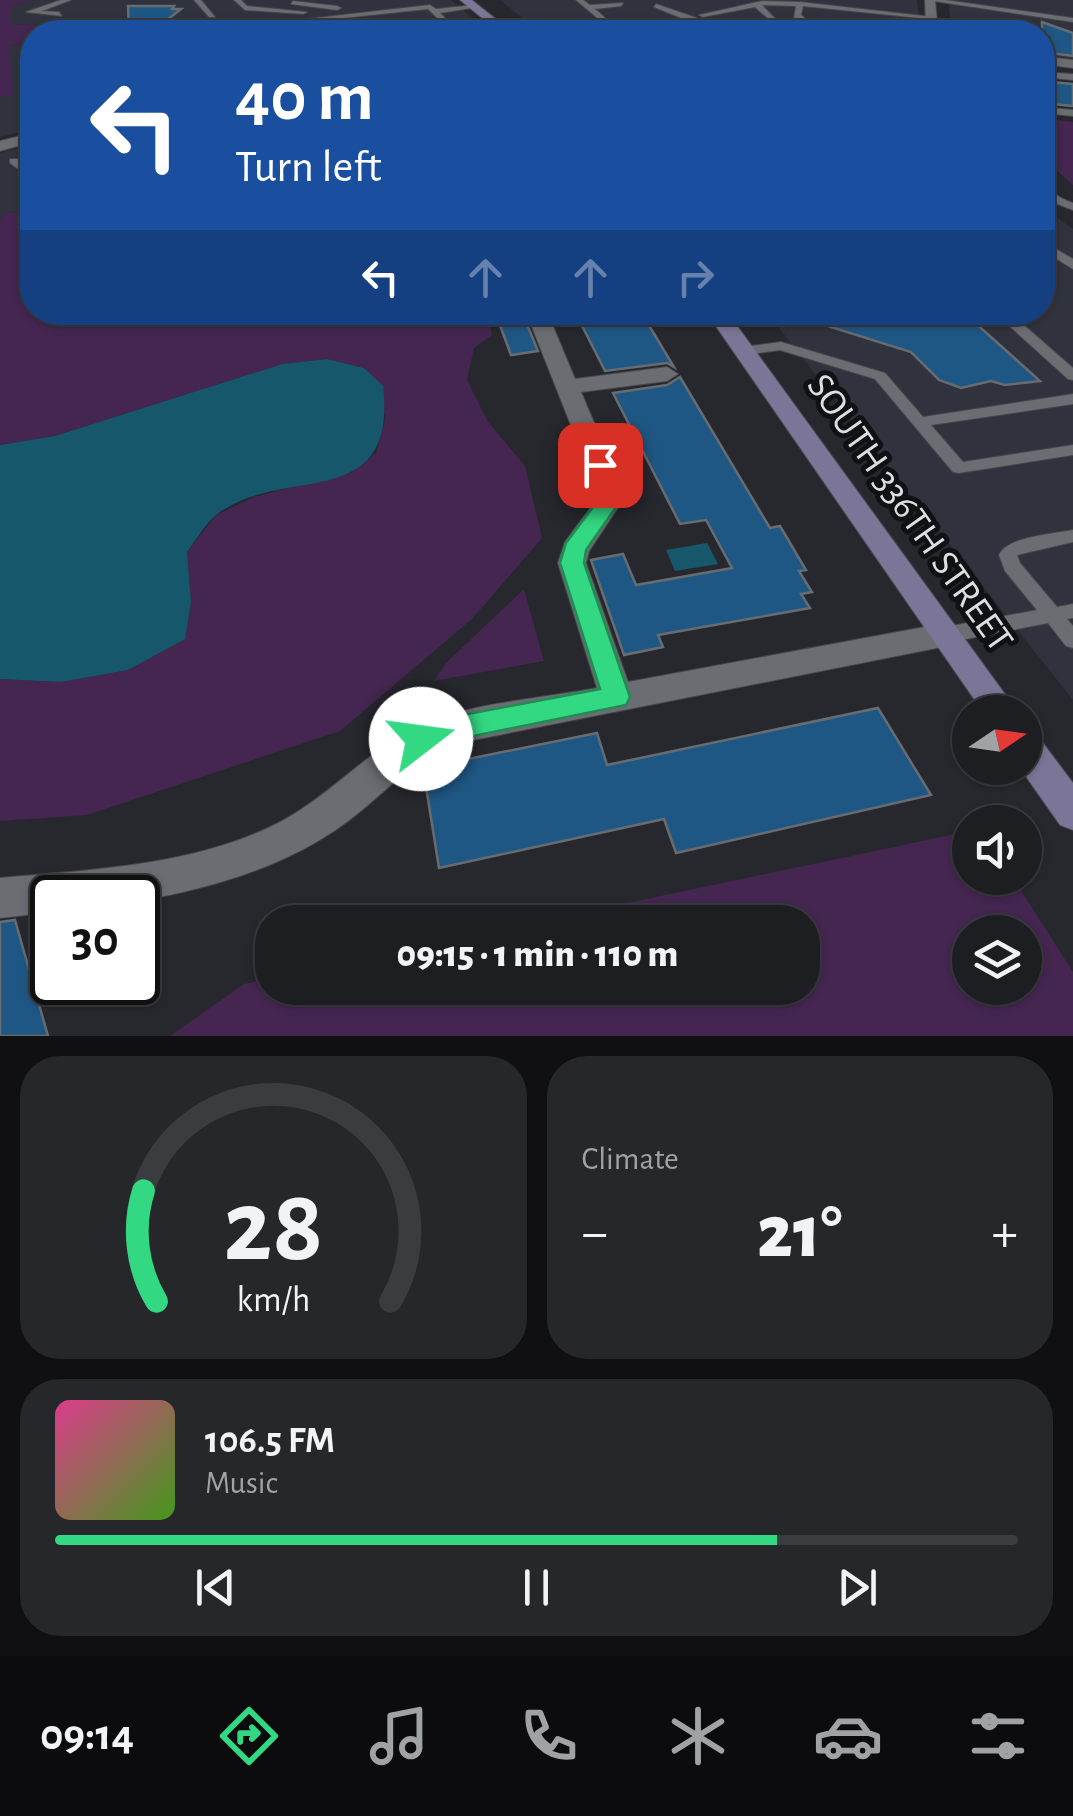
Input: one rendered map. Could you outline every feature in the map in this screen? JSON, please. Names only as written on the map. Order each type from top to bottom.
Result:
[{"type":"main road","points":[[469,3],[491,20]]},
{"type":"main road","name":"SOUTH 336TH STREET","points":[[725,325],[989,695]]},
{"type":"main road","points":[[1042,770],[1073,813]]},
{"type":"street","points":[[541,325],[610,491],[610,500],[574,549],[572,563],[616,697]]},
{"type":"street","points":[[567,387],[667,374]]},
{"type":"street","points":[[0,898],[134,884],[180,876],[240,858],[322,819],[421,739],[442,731],[946,635]]},
{"type":"lane","points":[[59,14],[30,12],[68,0]]},
{"type":"lane","points":[[196,0],[212,14]]},
{"type":"lane","points":[[237,0],[246,8],[286,13],[409,0]]},
{"type":"lane","points":[[278,0],[338,8]]},
{"type":"lane","points":[[579,0],[602,20]]},
{"type":"lane","points":[[879,0],[1073,20]]},
{"type":"lane","points":[[434,11],[469,3]]},
{"type":"lane","points":[[586,8],[621,4]]},
{"type":"lane","points":[[688,18],[756,4],[930,5]]},
{"type":"lane","points":[[756,4],[774,20]]},
{"type":"lane","points":[[800,4],[796,14],[804,20]]},
{"type":"lane","points":[[656,6],[693,20]]},
{"type":"lane","points":[[1054,6],[1073,9]]},
{"type":"lane","points":[[334,20],[430,7],[443,20]]},
{"type":"lane","points":[[14,161],[20,166]]},
{"type":"lane","points":[[1015,325],[1073,376]]},
{"type":"lane","points":[[743,351],[781,346],[880,376],[960,468],[1073,450]]},
{"type":"lane","points":[[920,422],[1073,399]]},
{"type":"lane","points":[[1073,536],[1021,545],[1008,554],[1012,566],[1063,613],[1073,640]]},
{"type":"lane","points":[[946,635],[1063,613]]},
{"type":"shaded area","points":[[0,0],[35,0],[11,5],[10,24],[20,24],[20,45],[9,46],[13,95],[0,97]]},
{"type":"shaded area","points":[[35,0],[451,0],[475,20],[20,20],[20,24],[9,24],[10,5]]},
{"type":"shaded area","points":[[500,0],[917,0],[920,20],[525,20]]},
{"type":"shaded area","points":[[948,0],[1073,0],[1073,59],[1055,57],[1055,20],[950,20]]},
{"type":"shaded area","points":[[20,44],[20,133],[0,137],[0,97],[13,94],[8,46]]},
{"type":"shaded area","points":[[1055,120],[1073,122],[1073,185],[1055,169]]},
{"type":"shaded area","points":[[20,148],[20,212],[4,213],[0,220],[0,153]]},
{"type":"shaded area","points":[[20,212],[20,325],[490,325],[492,335],[474,348],[467,380],[488,422],[525,466],[542,538],[473,618],[340,731],[87,815],[0,821],[0,679],[61,682],[128,670],[184,639],[191,602],[187,552],[216,515],[254,497],[350,473],[376,453],[386,416],[364,368],[327,359],[282,364],[55,436],[0,445],[0,220],[4,213]]},
{"type":"shaded area","points":[[1055,216],[1073,229],[1073,700],[776,325],[1055,325]]},
{"type":"shaded area","points":[[524,589],[544,661],[434,681],[446,663]]},
{"type":"shaded area","points":[[952,835],[952,895],[1024,895],[1037,915],[952,915],[952,1005],[1042,1005],[1042,923],[1073,972],[1073,1036],[170,1036],[244,984],[255,982],[255,1005],[820,1005],[820,905],[618,905]]},
{"type":"water","points":[[327,359],[364,368],[383,386],[383,427],[372,454],[354,470],[330,480],[242,500],[216,515],[187,552],[191,602],[185,639],[128,670],[61,682],[0,679],[0,445],[55,436],[282,364]]},
{"type":"water","points":[[707,543],[718,564],[675,571],[666,550]]},
{"type":"building","points":[[128,6],[181,9],[167,20],[129,20]]},
{"type":"building","points":[[1055,27],[1073,33],[1073,56],[1055,54]]},
{"type":"building","points":[[1055,82],[1073,84],[1073,106],[1055,104]]},
{"type":"building","points":[[500,325],[527,325],[538,351],[511,355]]},
{"type":"building","points":[[582,325],[649,325],[674,367],[667,363],[605,371]]},
{"type":"building","points":[[824,325],[978,325],[1040,381],[1005,385],[991,381],[961,388],[939,380],[911,352]]},
{"type":"building","points":[[680,377],[770,528],[780,526],[806,570],[799,571],[812,592],[801,594],[810,608],[658,635],[663,647],[624,655],[591,560],[623,554],[636,585],[732,568],[706,520],[680,524],[613,393],[667,385]]},
{"type":"building","points":[[878,708],[931,795],[676,853],[664,819],[439,868],[423,768],[597,733],[607,765]]},
{"type":"building","points":[[15,920],[30,973],[30,1005],[39,1005],[48,1036],[0,1036],[0,922]]},
{"type":"route","points":[[421,739],[442,731],[616,697],[572,563],[574,549],[610,500],[600,465]]}]
